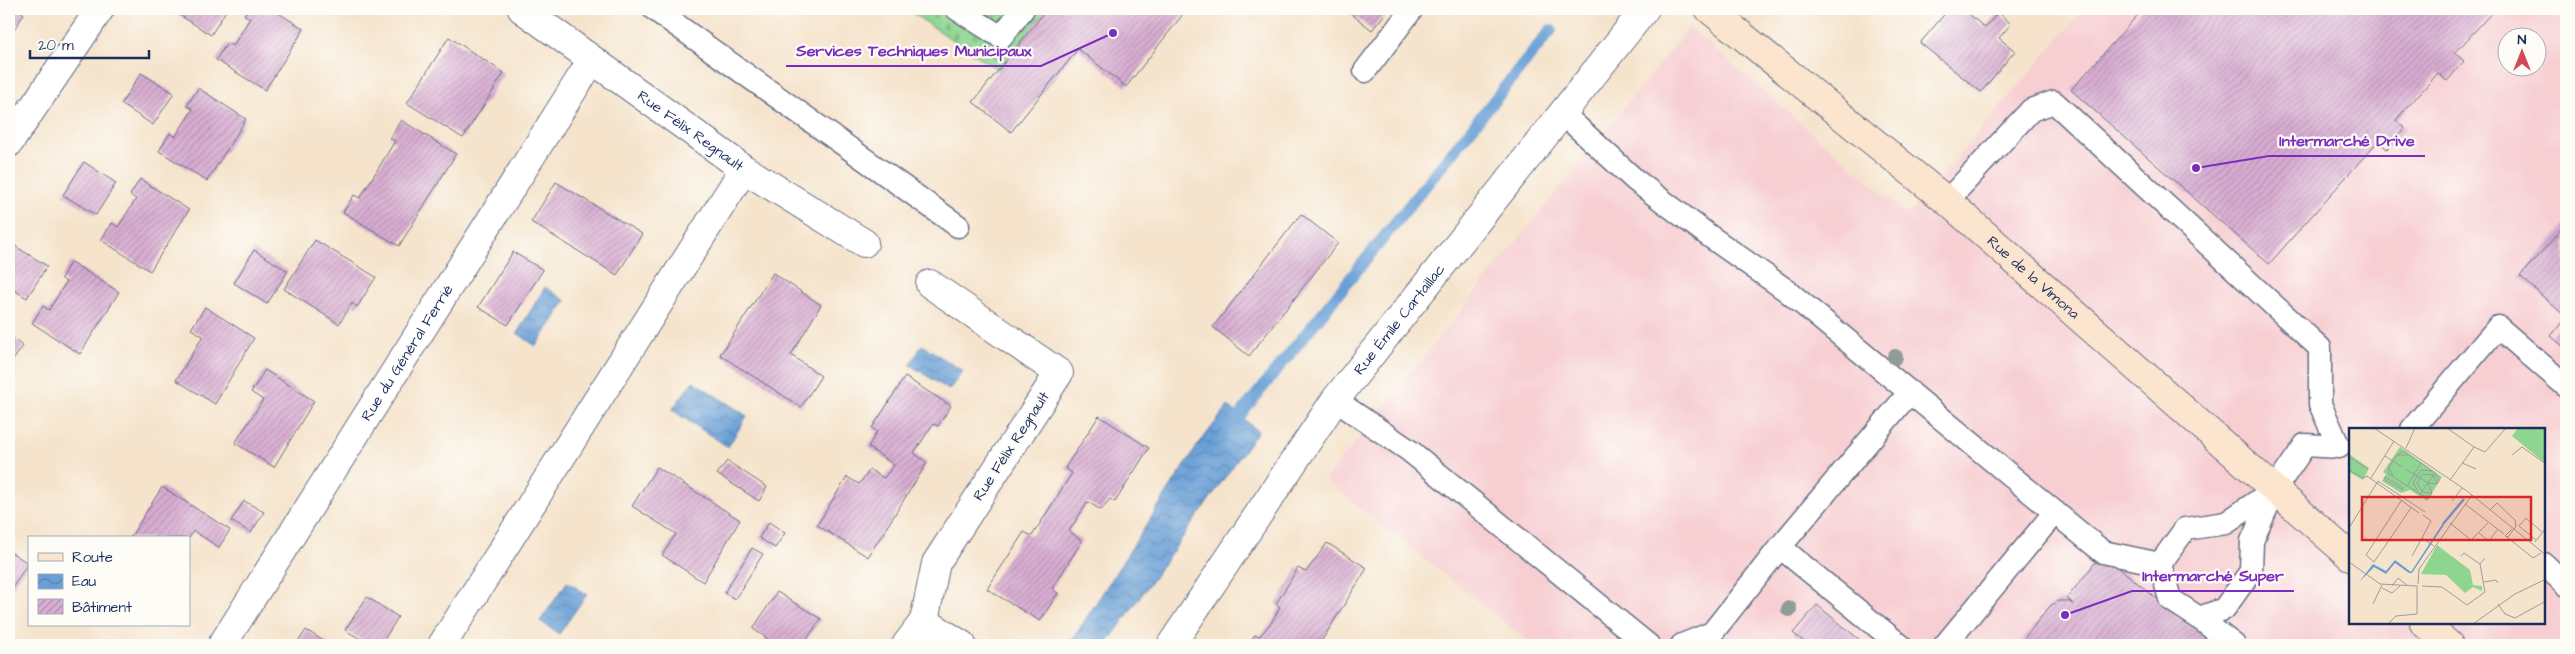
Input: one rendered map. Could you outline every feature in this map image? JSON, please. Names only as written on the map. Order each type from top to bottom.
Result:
[{"type":"street","points":[[9,143],[100,9]]},
{"type":"street","name":"Rue Félix Regnault","points":[[522,9],[744,169],[864,243]]},
{"type":"street","name":"Rue Émile Cartaillac","points":[[1171,645],[1335,400],[1561,112],[1645,9]]},
{"type":"street","name":"Rue de la Vimona","points":[[1709,9],[1947,201],[2349,555]]},
{"type":"street","name":"Rue du Général Ferrié","points":[[222,645],[592,60]]},
{"type":"street","points":[[442,645],[744,169]]},
{"type":"street","name":"Rue Félix Regnault","points":[[924,620],[936,563],[1059,373],[930,284]]},
{"type":"street","points":[[906,645],[924,620],[962,645]]},
{"type":"street","points":[[2425,624],[2449,645]]},
{"type":"lane","points":[[654,9],[958,226]]},
{"type":"lane","points":[[957,9],[1001,38],[1023,9]]},
{"type":"lane","points":[[1366,70],[1412,9]]},
{"type":"lane","points":[[1947,201],[2031,110],[2054,102],[2320,348],[2320,404],[2345,447]]},
{"type":"lane","points":[[1561,112],[1635,180],[1786,290],[2103,552],[2160,564]]},
{"type":"lane","points":[[2413,428],[2498,327],[2566,386]]},
{"type":"lane","points":[[1682,645],[1712,633],[1780,547],[1910,392]]},
{"type":"lane","points":[[1335,400],[1410,451],[1648,645]]},
{"type":"lane","points":[[2200,618],[2224,609],[2251,571],[2252,540],[2275,489],[2305,445],[2345,447]]},
{"type":"lane","points":[[2160,564],[2185,529],[2226,523],[2275,489]]},
{"type":"lane","points":[[1945,645],[2055,512]]},
{"type":"lane","points":[[2226,523],[2252,540]]},
{"type":"lane","points":[[1780,547],[1900,645]]},
{"type":"lane","points":[[2160,564],[2170,599],[2200,618],[2234,645]]},
{"type":"lane","points":[[2545,565],[2566,585]]},
{"type":"shaded area","points":[[2084,9],[2566,9],[2566,645],[1533,645],[1325,480],[1689,27],[1908,215]]},
{"type":"green space","points":[[906,9],[1047,9],[998,70]]},
{"type":"water","points":[[545,287],[566,301],[536,346],[517,333]]},
{"type":"water","points":[[922,345],[963,371],[949,390],[910,365]]},
{"type":"water","points":[[693,381],[747,416],[728,447],[672,410]]},
{"type":"water","points":[[1228,406],[1258,431],[1106,645],[1069,645],[1198,445]]},
{"type":"water","points":[[567,582],[587,594],[559,634],[540,621]]},
{"type":"building","points":[[9,9],[19,9],[24,14],[9,38]]},
{"type":"building","points":[[182,9],[227,9],[211,35],[178,14]]},
{"type":"building","points":[[248,9],[272,9],[304,29],[265,90],[216,60],[227,43],[233,46],[250,18],[244,15]]},
{"type":"building","points":[[1047,9],[1187,9],[1126,87],[1078,49],[1011,132],[973,102]]},
{"type":"building","points":[[1345,9],[1389,9],[1372,30]]},
{"type":"building","points":[[1949,9],[1974,9],[1969,14],[1985,28],[1998,12],[2011,24],[1999,38],[2015,51],[1981,92],[1920,43]]},
{"type":"building","points":[[2143,9],[2495,9],[2455,53],[2464,61],[2447,81],[2438,73],[2396,120],[2405,128],[2387,149],[2378,141],[2269,264],[2071,90]]},
{"type":"building","points":[[449,37],[504,73],[463,138],[407,103]]},
{"type":"building","points":[[141,73],[174,93],[153,125],[121,104]]},
{"type":"building","points":[[198,88],[246,119],[207,181],[159,151],[170,133],[175,137],[193,109],[187,106]]},
{"type":"building","points":[[401,120],[456,154],[399,246],[343,212],[354,195],[360,198],[395,141],[390,138]]},
{"type":"building","points":[[84,162],[116,183],[96,215],[63,195]]},
{"type":"building","points":[[140,179],[189,210],[150,271],[101,240],[112,223],[118,227],[136,199],[130,195]]},
{"type":"building","points":[[556,182],[642,234],[617,275],[531,222]]},
{"type":"building","points":[[1301,214],[1338,243],[1249,356],[1213,327]]},
{"type":"building","points":[[2566,224],[2566,317],[2520,276]]},
{"type":"building","points":[[315,240],[376,277],[357,307],[352,303],[339,324],[284,289]]},
{"type":"building","points":[[15,246],[47,266],[27,298],[9,287],[9,255]]},
{"type":"building","points":[[254,250],[288,271],[267,304],[234,283]]},
{"type":"building","points":[[513,252],[543,270],[508,325],[478,307]]},
{"type":"building","points":[[71,262],[119,292],[80,354],[32,323],[43,306],[49,310],[66,282],[61,278]]},
{"type":"building","points":[[773,273],[821,305],[791,355],[821,376],[801,407],[720,355]]},
{"type":"building","points":[[205,307],[254,338],[215,404],[176,380],[203,336],[191,329]]},
{"type":"building","points":[[2566,317],[2566,349],[2551,336]]},
{"type":"building","points":[[9,336],[23,346],[9,366]]},
{"type":"building","points":[[265,370],[314,401],[274,467],[235,443],[263,400],[251,392]]},
{"type":"building","points":[[905,377],[951,406],[938,426],[933,424],[914,453],[927,463],[868,557],[817,525],[847,477],[859,484],[870,470],[884,478],[894,465],[868,447],[877,432],[872,428]]},
{"type":"building","points":[[1099,416],[1149,448],[1115,502],[1110,499],[1101,510],[1088,502],[1069,531],[1082,541],[1052,589],[1058,593],[1040,621],[987,589],[1024,532],[1032,536],[1072,473],[1065,468]]},
{"type":"building","points":[[727,461],[767,487],[759,501],[717,474]]},
{"type":"building","points":[[657,467],[740,520],[703,582],[662,555],[676,534],[632,506]]},
{"type":"building","points":[[162,487],[230,530],[219,547],[193,531],[190,536],[131,536]]},
{"type":"building","points":[[244,501],[264,512],[251,533],[231,521]]},
{"type":"building","points":[[769,522],[785,533],[775,548],[759,538]]},
{"type":"building","points":[[1327,543],[1367,568],[1319,645],[1248,645],[1255,635],[1260,636],[1271,623],[1280,607],[1276,604],[1298,568],[1306,572]]},
{"type":"building","points":[[752,548],[763,554],[735,599],[724,593]]},
{"type":"building","points":[[9,551],[28,563],[9,593]]},
{"type":"building","points":[[2102,554],[2215,645],[2019,645],[2050,606],[2058,601],[2067,601],[2073,604],[2067,598]]},
{"type":"building","points":[[777,592],[821,619],[803,645],[762,645],[767,638],[753,629]]},
{"type":"building","points":[[367,597],[398,617],[381,645],[371,645],[345,630]]},
{"type":"building","points":[[1817,605],[1866,645],[1808,645],[1793,633]]},
{"type":"building","points":[[306,630],[330,645],[296,645]]},
{"type":"waterway","points":[[1229,429],[1551,30]]},
{"type":"place","name":"Services Techniques Municipaux","points":[[1113,33]]},
{"type":"place","name":"Intermarché Drive","points":[[2196,168]]},
{"type":"place","name":"Intermarché Super","points":[[2065,615]]}]
